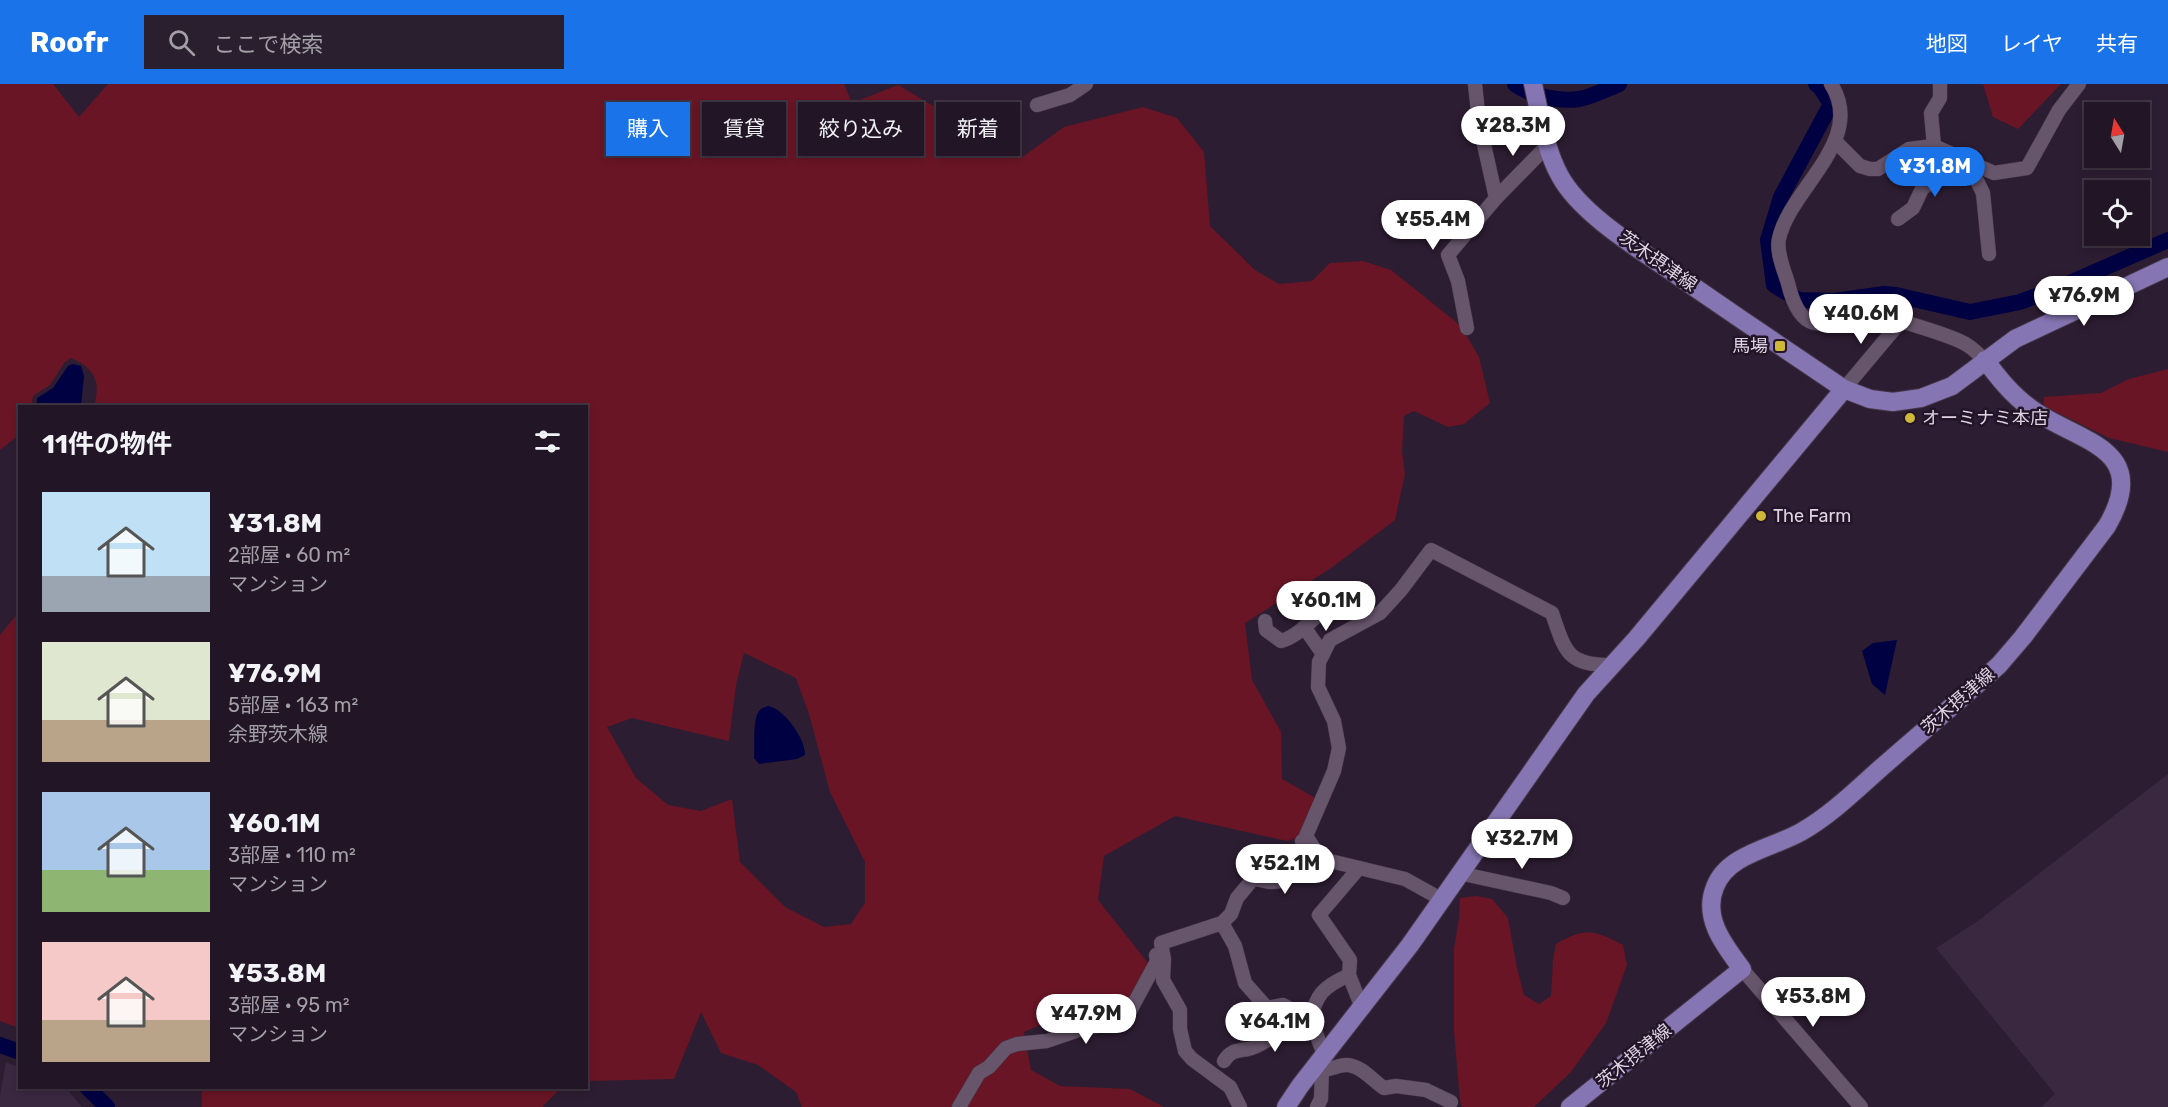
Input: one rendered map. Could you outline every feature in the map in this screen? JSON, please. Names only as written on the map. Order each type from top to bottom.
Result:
[{"type":"main road","name":"茨木摂津線","points":[[1533,84],[1549,147],[1560,177],[1576,197],[1602,221],[1730,312],[1844,389],[1870,399],[1893,402],[1921,398],[1952,386],[1985,360],[2006,387],[2030,408],[2099,445],[2113,459],[2121,476],[2122,485],[2115,513],[2107,526],[1999,665],[1825,816],[1791,838],[1743,858],[1722,874],[1712,896],[1714,922],[1722,943],[1742,969],[1570,1107]]},
{"type":"main road","points":[[1985,360],[2015,339],[2168,267]]},
{"type":"main road","points":[[1286,1107],[1321,1068],[1586,694],[1636,639],[1844,389]]},
{"type":"street","points":[[1037,105],[1070,95],[1083,84]]},
{"type":"street","points":[[1474,84],[1479,122],[1496,198]]},
{"type":"street","points":[[1831,84],[1838,95],[1839,116],[1836,142],[1791,211],[1778,240],[1793,301],[1805,317],[1813,323],[1873,315],[1895,318],[1966,344],[1985,360]]},
{"type":"street","points":[[1934,146],[1931,113],[1940,98],[1940,84]]},
{"type":"street","points":[[1836,142],[1860,166],[1870,169],[1878,169],[1909,149],[1934,146],[1994,173],[2027,168],[2059,110],[2079,84]]},
{"type":"street","points":[[1467,328],[1458,281],[1448,255],[1496,198],[1544,149],[1549,147]]},
{"type":"street","points":[[1898,219],[1913,208],[1922,189],[1967,160]]},
{"type":"street","points":[[1967,160],[1983,193],[1989,254]]},
{"type":"street","points":[[1844,389],[1901,321]]},
{"type":"street","points":[[959,1107],[979,1073],[989,1067],[1006,1048],[1017,1044],[1047,1041],[1079,1030],[1116,1022],[1131,1010],[1157,961],[1156,952],[1161,943],[1222,922],[1231,914],[1237,898],[1252,880],[1261,879],[1270,882],[1287,879],[1308,860],[1310,855],[1302,841],[1334,771],[1339,748],[1334,721],[1318,687],[1319,663],[1330,640],[1380,613],[1401,590],[1431,550],[1552,613],[1561,639],[1575,660],[1590,665],[1610,665]]},
{"type":"street","points":[[1265,621],[1266,630],[1281,641],[1304,627],[1320,613]]},
{"type":"street","points":[[1304,627],[1323,654]]},
{"type":"street","points":[[1306,836],[1315,850],[1326,860],[1405,879],[1441,899]]},
{"type":"street","points":[[1359,868],[1319,915],[1350,960],[1349,975],[1362,1008]]},
{"type":"street","points":[[1463,870],[1468,875],[1551,893],[1563,898]]},
{"type":"street","points":[[1222,922],[1235,946],[1245,983],[1267,1008],[1282,1005],[1306,1019],[1317,1031],[1321,1068],[1321,1099],[1317,1107]]},
{"type":"street","points":[[1161,943],[1164,959],[1163,980],[1180,1010],[1180,1029],[1185,1051],[1230,1087],[1240,1107]]},
{"type":"street","points":[[1742,969],[1861,1107]]},
{"type":"street","points":[[1224,1061],[1236,1050],[1251,1048],[1306,1019],[1323,990],[1329,984],[1349,975]]},
{"type":"street","points":[[1321,1068],[1326,1070],[1343,1065],[1352,1066],[1384,1088],[1396,1086],[1426,1090],[1451,1102]]},
{"type":"shaded area","points":[[0,84],[53,84],[79,117],[108,84],[844,84],[852,102],[798,102],[798,156],[924,156],[924,102],[855,102],[898,85],[936,108],[936,156],[1018,156],[1021,158],[1064,127],[1143,107],[1177,118],[1204,152],[1210,226],[1255,270],[1279,284],[1312,281],[1330,263],[1363,261],[1391,270],[1461,326],[1479,357],[1490,403],[1464,424],[1448,427],[1414,411],[1404,416],[1402,451],[1405,474],[1395,520],[1331,568],[1245,623],[1252,680],[1281,732],[1282,779],[1319,800],[1303,836],[1287,841],[1175,816],[1104,856],[1098,900],[1148,963],[1117,1019],[1062,1016],[1024,1032],[1031,1070],[1060,1086],[1130,1089],[1164,1107],[802,1107],[796,1092],[758,1065],[721,1053],[701,1012],[674,1079],[588,1081],[588,405],[94,405],[97,390],[94,377],[86,366],[71,358],[64,363],[50,385],[33,396],[33,405],[18,405],[18,436],[0,450]],"holes":[[[744,653],[796,678],[809,714],[830,792],[865,862],[865,903],[851,924],[824,927],[785,907],[740,862],[732,799],[701,811],[668,805],[636,778],[607,727],[632,718],[729,741],[736,685]]]},
{"type":"shaded area","points":[[1983,84],[2061,84],[2018,129],[1993,117]]},
{"type":"shaded area","points":[[73,364],[81,366],[84,376],[81,405],[37,405],[37,398],[53,388],[68,366]]},
{"type":"shaded area","points":[[2168,369],[2168,452],[2109,438],[2044,406],[2044,397],[2101,393],[2129,379]]},
{"type":"shaded area","points":[[18,613],[18,1028],[0,1021],[0,635]]},
{"type":"shaded area","points":[[1897,640],[1885,695],[1872,684],[1862,651],[1873,643]]},
{"type":"shaded area","points":[[768,706],[781,712],[787,718],[802,741],[805,755],[797,759],[759,764],[754,758],[757,714]]},
{"type":"shaded area","points":[[2168,774],[2168,1107],[2041,1107],[2055,1094],[1936,948],[1975,923]]},
{"type":"shaded area","points":[[1476,896],[1492,899],[1508,918],[1524,995],[1539,1004],[1551,996],[1556,944],[1574,935],[1589,933],[1605,936],[1623,945],[1627,965],[1606,1023],[1571,1072],[1534,1107],[1462,1107],[1460,1101],[1454,1032],[1454,948],[1460,898]]},
{"type":"shaded area","points":[[6,1062],[18,1067],[18,1089],[67,1089],[82,1107],[0,1107]]},
{"type":"shaded area","points":[[202,1089],[560,1089],[542,1107],[202,1107]]},
{"type":"waterway","points":[[1515,84],[1537,95],[1571,100],[1589,97],[1619,84]]},
{"type":"waterway","points":[[1816,84],[1831,104],[1781,197],[1768,240],[1774,285],[1799,300],[1835,301],[1884,294],[1970,312],[2020,302],[2168,240]]},
{"type":"waterway","points":[[0,1045],[18,1051]]},
{"type":"waterway","points":[[89,1089],[107,1107]]},
{"type":"place","name":"馬場","points":[[1780,346]]},
{"type":"place","name":"オーミナミ本店","points":[[1910,418]]},
{"type":"place","name":"The Farm","points":[[1761,516]]}]
